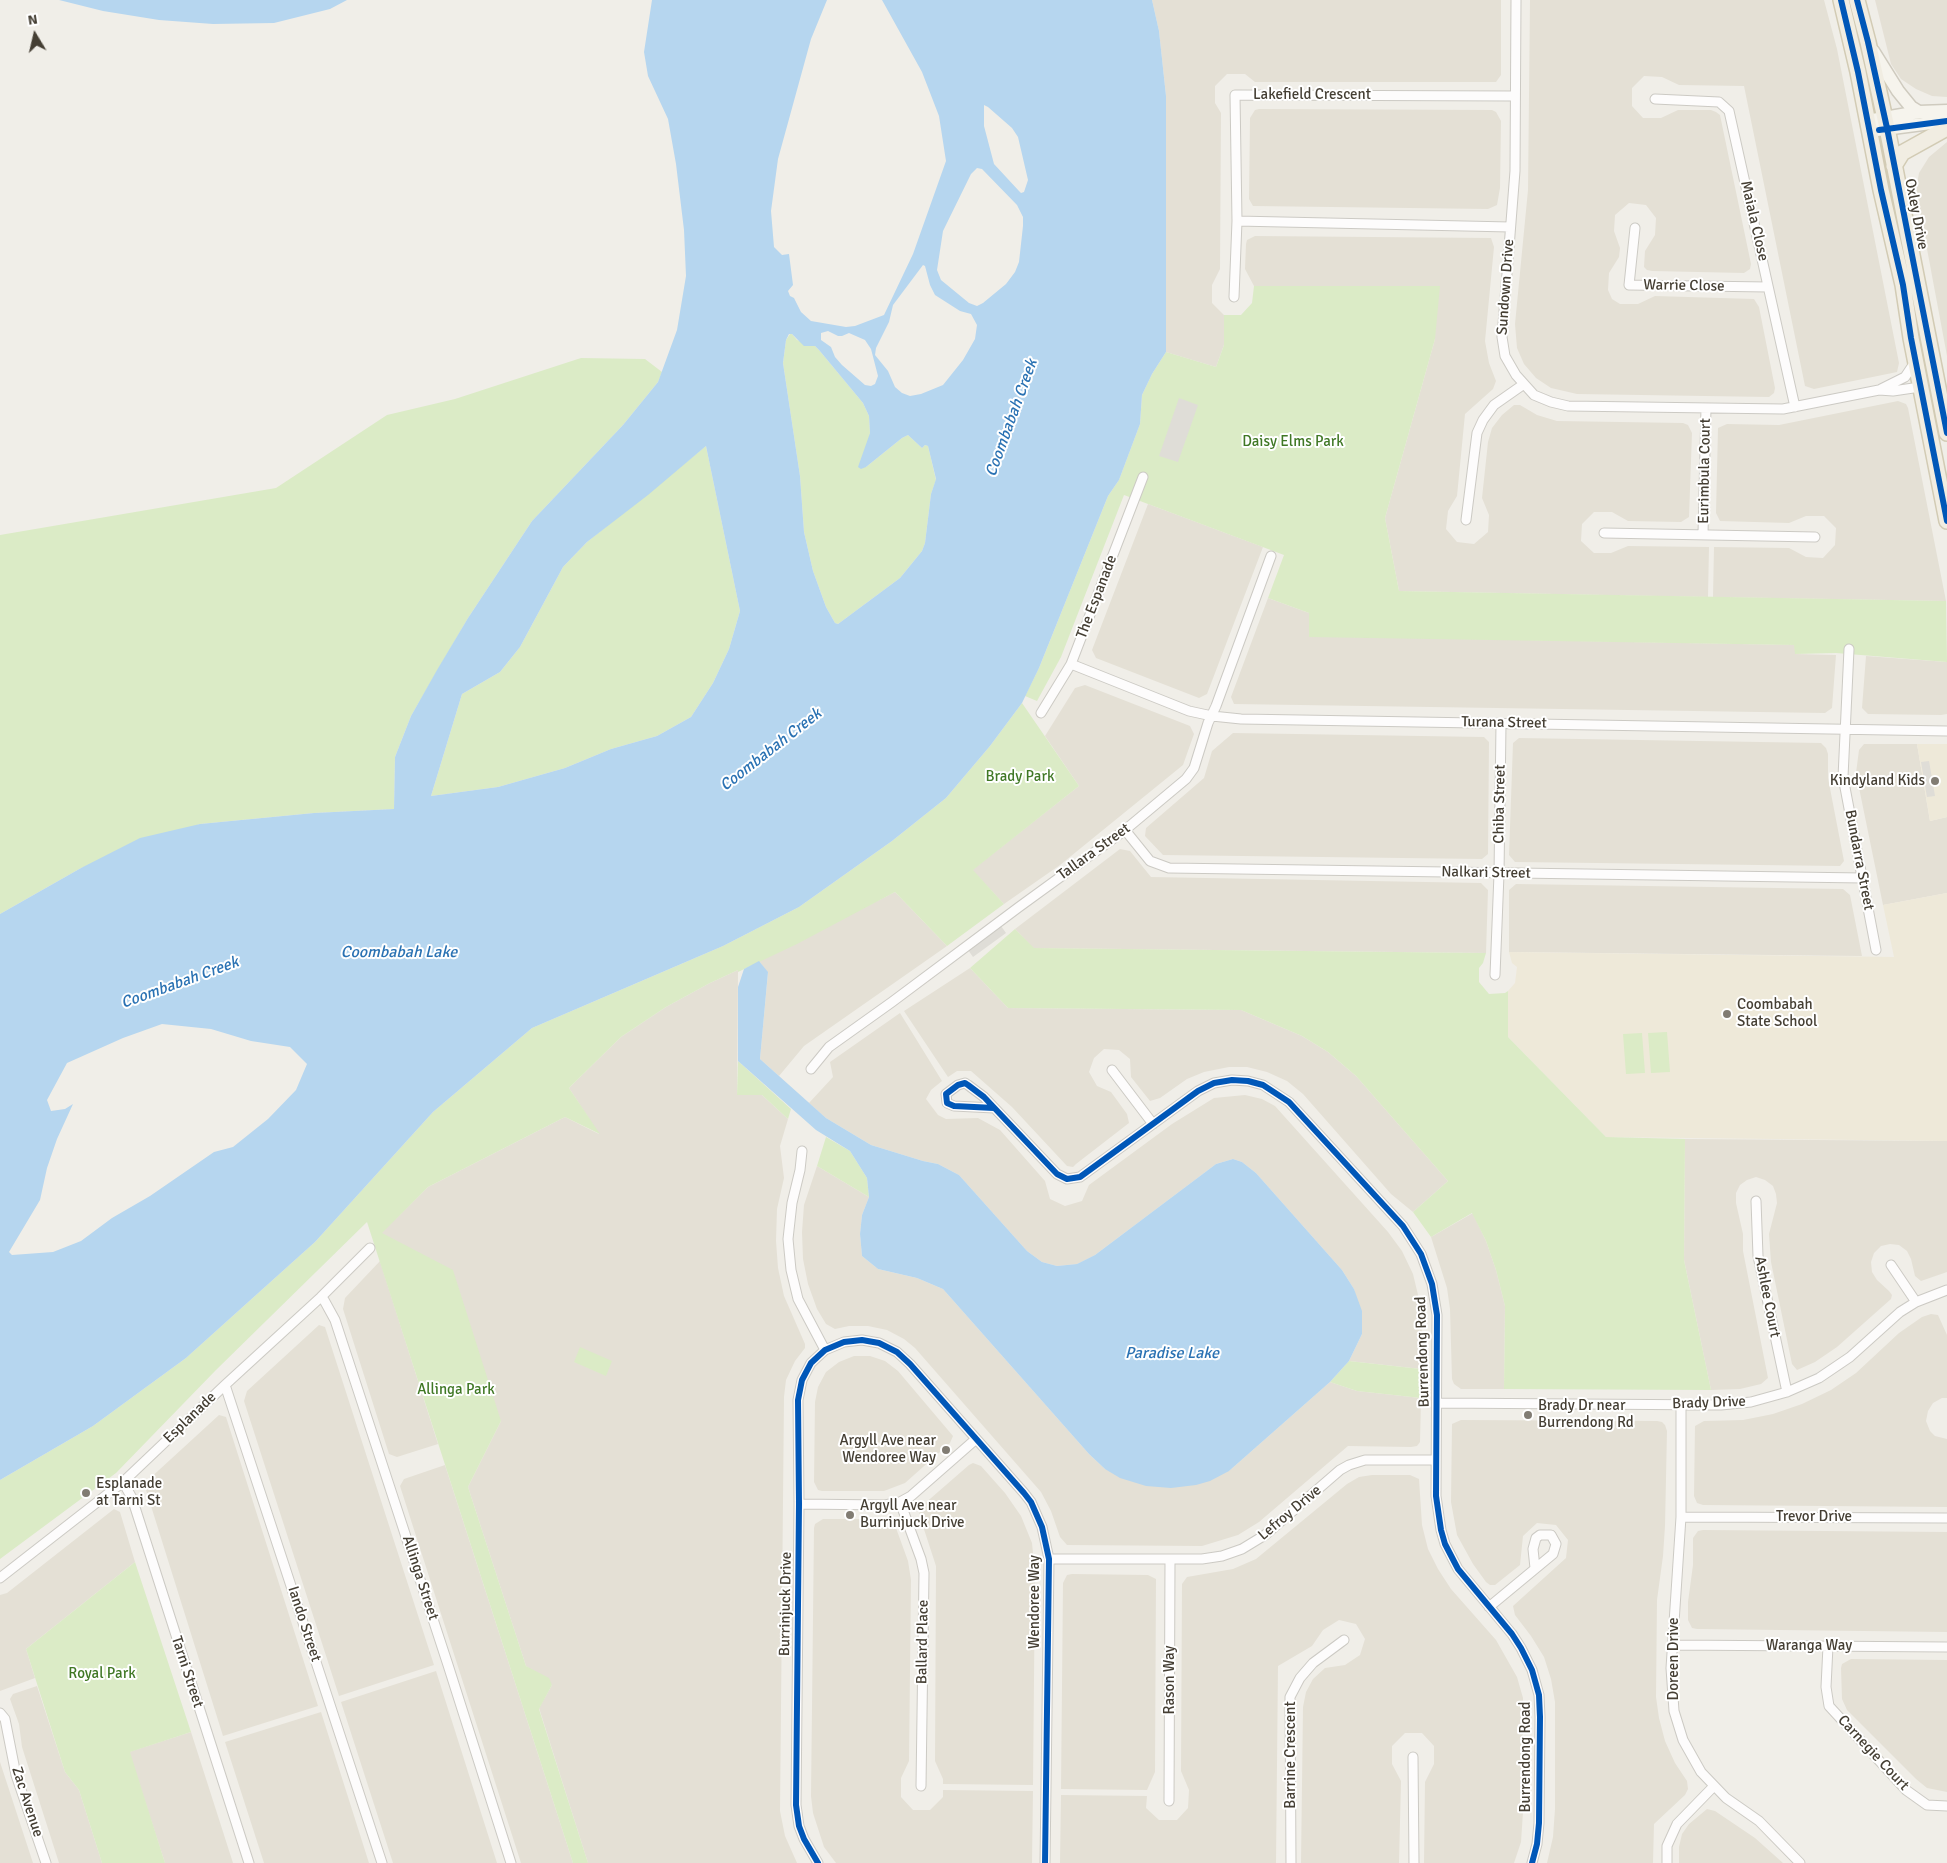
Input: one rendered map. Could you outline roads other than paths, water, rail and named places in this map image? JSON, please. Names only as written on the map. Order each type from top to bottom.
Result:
[{"type":"main road","name":"Oxley Drive","points":[[1841,0],[1853,48],[1903,285],[1915,361],[1947,521]]},
{"type":"main road","name":"Oxley Drive","points":[[1857,0],[1886,123],[1947,433]]},
{"type":"main road","points":[[1868,42],[1898,91],[1911,107],[1919,112]]},
{"type":"main road","points":[[1886,123],[1919,112],[1947,110]]},
{"type":"main road","points":[[1868,126],[1886,123],[1947,121]]},
{"type":"main road","points":[[1894,166],[1902,153],[1947,128]]},
{"type":"main road","points":[[1920,387],[1928,378],[1926,332]]},
{"type":"street","name":"Sundown Drive","points":[[1516,0],[1515,171],[1502,337],[1505,356],[1516,376],[1534,395],[1568,406],[1783,409],[1879,390],[1905,377],[1915,361]]},
{"type":"street","name":"Lakefield Crescent","points":[[1234,297],[1237,221],[1235,95],[1515,96]]},
{"type":"street","name":"Maiala Close","points":[[1655,99],[1719,102],[1729,112],[1795,407]]},
{"type":"street","points":[[1237,221],[1510,227]]},
{"type":"street","name":"Warrie Close","points":[[1635,228],[1628,285],[1768,287]]},
{"type":"street","points":[[1466,520],[1477,433],[1483,420],[1494,405],[1524,384]]},
{"type":"street","name":"Sundown Drive","points":[[1879,390],[1893,391],[1920,387]]},
{"type":"street","name":"Eurimbula Court","points":[[1703,534],[1706,408]]},
{"type":"street","name":"The Espanade","points":[[1041,713],[1071,664],[1143,477]]},
{"type":"street","name":"Eurimbula Court","points":[[1604,533],[1815,537]]},
{"type":"street","name":"Tallara Street","points":[[811,1069],[829,1047],[1125,830],[1186,779],[1194,768],[1208,723],[1271,556]]},
{"type":"street","name":"Bundarra Street","points":[[1849,649],[1843,777],[1876,950]]},
{"type":"street","name":"Turana Street","points":[[1071,664],[1189,711],[1241,719],[1947,731]]},
{"type":"street","name":"Chiba Street","points":[[1495,975],[1499,874],[1500,724]]},
{"type":"street","name":"Nalkari Street","points":[[1125,830],[1150,861],[1169,868],[1863,878]]},
{"type":"street","points":[[1112,1070],[1153,1124]]},
{"type":"street","name":"Burrendong Road","points":[[994,1108],[954,1106],[947,1103],[946,1094],[958,1085],[965,1084],[984,1097],[1058,1174],[1067,1179],[1080,1177],[1198,1091],[1214,1083],[1232,1080],[1248,1081],[1263,1085],[1289,1102],[1403,1226],[1421,1254],[1432,1284],[1437,1315],[1436,1460],[1438,1517],[1445,1544],[1458,1569],[1521,1648],[1532,1670],[1538,1696],[1540,1717],[1539,1823],[1537,1844],[1532,1863]]},
{"type":"street","points":[[802,1151],[800,1170],[792,1203],[788,1240],[791,1270],[798,1299],[825,1350]]},
{"type":"street","name":"Ashlee Court","points":[[1756,1201],[1758,1256],[1787,1392]]},
{"type":"street","name":"Esplanade","points":[[0,1578],[123,1482],[225,1384],[321,1297],[370,1248]]},
{"type":"street","points":[[1891,1265],[1916,1302]]},
{"type":"street","name":"Brady Drive","points":[[1437,1403],[1739,1404],[1787,1392],[1819,1378],[1850,1356],[1891,1318],[1916,1302],[1947,1290]]},
{"type":"street","name":"Allinga Street","points":[[321,1297],[336,1320],[511,1863]]},
{"type":"street","name":"Wendoree Way","points":[[825,1350],[844,1342],[862,1340],[879,1343],[898,1352],[1010,1475],[1031,1502],[1042,1527],[1049,1559],[1045,1863]]},
{"type":"street","name":"Burrinjuck Drive","points":[[818,1863],[804,1839],[798,1821],[796,1805],[799,1504],[798,1400],[802,1380],[811,1363],[825,1350]]},
{"type":"street","name":"Iando Street","points":[[225,1384],[382,1863]]},
{"type":"street","name":"Doreen Drive","points":[[1681,1404],[1681,1517],[1671,1668],[1674,1711],[1683,1740],[1701,1772],[1726,1798],[1759,1821],[1800,1863]]},
{"type":"street","points":[[799,1504],[885,1505],[900,1502],[911,1496],[976,1439]]},
{"type":"street","name":"Lefroy Drive","points":[[1049,1559],[1170,1560],[1212,1558],[1232,1553],[1265,1535],[1340,1470],[1357,1462],[1365,1460],[1436,1460]]},
{"type":"street","name":"Tarni Street","points":[[123,1482],[132,1498],[249,1863]]},
{"type":"street","name":"Ballard Place","points":[[900,1502],[921,1559],[924,1573],[922,1786]]},
{"type":"street","name":"Trevor Drive","points":[[1681,1517],[1947,1518]]},
{"type":"street","name":"Rason Way","points":[[1170,1560],[1170,1801]]},
{"type":"street","points":[[1489,1607],[1535,1568]]},
{"type":"street","name":"Barrine Crescent","points":[[1291,1863],[1290,1697],[1300,1678],[1313,1663],[1344,1640]]},
{"type":"street","name":"Waranga Way","points":[[1672,1645],[1947,1647]]},
{"type":"street","name":"Carnegie Court","points":[[1828,1646],[1826,1686],[1830,1706],[1906,1790],[1928,1804],[1947,1806]]},
{"type":"street","name":"Zac Avenue","points":[[0,1713],[5,1718],[16,1775],[46,1863]]},
{"type":"street","points":[[1413,1757],[1414,1863]]},
{"type":"street","points":[[1667,1863],[1667,1846],[1676,1824],[1714,1786]]},
{"type":"water","points":[[59,0],[347,0],[330,9],[274,23],[213,24],[159,20],[103,11]]},
{"type":"water","name":"Coombabah Lake","points":[[652,0],[827,0],[811,39],[778,159],[771,211],[774,247],[782,255],[789,254],[793,285],[788,291],[790,296],[794,298],[801,312],[811,321],[846,327],[855,326],[884,315],[913,254],[946,161],[939,116],[922,72],[882,0],[1152,0],[1159,31],[1166,96],[1166,352],[1152,374],[1142,395],[1140,424],[1119,480],[1108,496],[1039,668],[1022,703],[990,746],[946,798],[892,841],[799,907],[723,946],[532,1028],[433,1112],[315,1242],[186,1358],[93,1426],[0,1480],[0,914],[81,868],[140,838],[200,824],[314,813],[394,809],[395,757],[411,716],[437,670],[468,618],[532,521],[623,425],[658,382],[677,330],[686,276],[684,230],[668,119],[648,76],[644,52]],"holes":[[[984,105],[1012,128],[1018,137],[1028,180],[1024,192],[1021,193],[994,164],[984,126]],[[977,168],[982,169],[1017,205],[1023,217],[1019,262],[1015,272],[1006,284],[983,303],[977,306],[969,303],[941,280],[937,270],[943,231],[971,174]],[[923,265],[935,295],[960,311],[971,314],[977,325],[975,339],[963,360],[943,385],[921,394],[910,396],[902,393],[895,387],[888,371],[875,355],[876,348],[889,322],[893,305]],[[828,331],[838,336],[849,333],[865,340],[871,349],[878,376],[875,384],[871,386],[865,385],[842,365],[835,357],[831,347],[821,340],[821,333]],[[789,334],[792,334],[804,346],[815,346],[863,403],[869,416],[870,433],[858,467],[861,469],[866,467],[908,435],[922,448],[925,445],[928,446],[936,479],[931,494],[925,543],[922,551],[900,578],[838,624],[835,623],[826,607],[813,571],[804,532],[800,476],[783,363],[786,340]],[[706,446],[740,611],[729,649],[713,683],[691,717],[657,736],[611,749],[565,768],[498,787],[431,796],[462,694],[500,672],[520,647],[563,567],[587,542],[648,495]],[[162,1024],[211,1029],[251,1041],[290,1047],[307,1064],[296,1090],[268,1119],[233,1147],[214,1152],[150,1196],[112,1218],[81,1241],[53,1252],[12,1255],[9,1252],[40,1200],[47,1168],[57,1139],[73,1104],[65,1109],[51,1111],[47,1100],[67,1063],[123,1038]]]},
{"type":"water","name":"Paradise Lake","points":[[759,961],[768,972],[760,1059],[826,1118],[871,1145],[938,1164],[959,1175],[1027,1251],[1042,1262],[1057,1266],[1077,1264],[1095,1255],[1216,1164],[1233,1159],[1242,1162],[1256,1173],[1342,1270],[1354,1289],[1362,1311],[1362,1334],[1349,1361],[1330,1382],[1229,1471],[1210,1481],[1171,1488],[1146,1486],[1120,1478],[1105,1469],[1089,1454],[943,1289],[917,1278],[878,1269],[862,1256],[860,1234],[862,1215],[869,1197],[867,1178],[850,1151],[816,1130],[738,1061],[738,987],[744,969]]},
{"type":"place","name":"Kindyland Kids","points":[[1935,781]]},
{"type":"place","name":"Coombabah State School","points":[[1727,1014]]},
{"type":"place","name":"Brady Dr near Burrendong Rd","points":[[1528,1415]]},
{"type":"place","name":"Argyll Ave near Wendoree Way","points":[[946,1450]]},
{"type":"place","name":"Esplanade at Tarni St","points":[[86,1493]]},
{"type":"place","name":"Argyll Ave near Burrinjuck Drive","points":[[850,1515]]},
{"type":"water label","name":"Coombabah Creek","points":[[1012,418]]},
{"type":"water label","name":"Coombabah Creek","points":[[771,750]]},
{"type":"water label","name":"Coombabah Creek","points":[[180,983]]},
{"type":"park label","name":"Daisy Elms Park","points":[[1293,442]]},
{"type":"park label","name":"Brady Park","points":[[1020,777]]},
{"type":"park label","name":"Allinga Park","points":[[456,1390]]},
{"type":"park label","name":"Royal Park","points":[[102,1674]]}]
